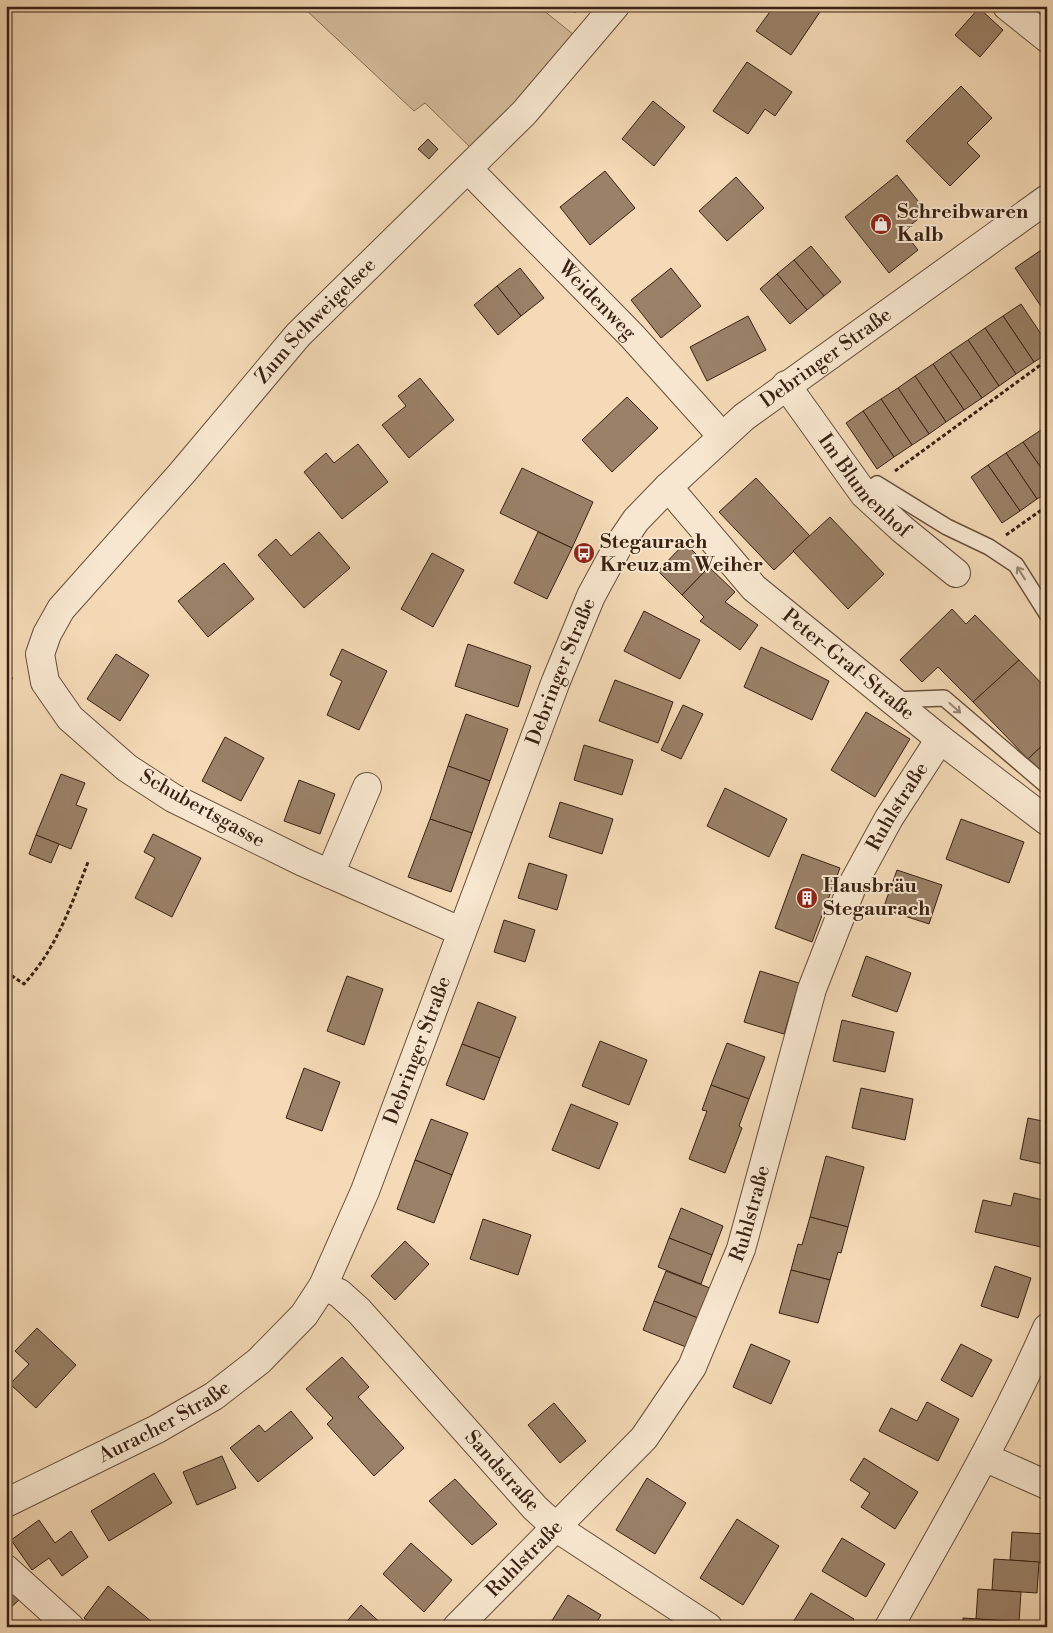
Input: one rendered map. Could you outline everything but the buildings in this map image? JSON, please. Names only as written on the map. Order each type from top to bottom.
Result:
[{"type":"street","name":"Zum Schweigelsee","points":[[40,654],[47,634],[61,609],[182,473],[298,335],[524,113],[615,6]]},
{"type":"street","points":[[1007,6],[1047,38]]},
{"type":"street","name":"Weidenweg","points":[[468,170],[632,336],[722,436]]},
{"type":"street","name":"Debringer Straße","points":[[304,1314],[323,1286],[365,1191],[460,931],[556,681],[591,596],[617,548],[636,520],[722,436],[786,385],[1047,199]]},
{"type":"street","name":"Im Blumenhof","points":[[786,385],[902,529],[956,573]]},
{"type":"street","name":"Peter-Graf-Straße","points":[[668,487],[754,588],[940,739],[1047,821]]},
{"type":"street","name":"Schubertsgasse","points":[[40,654],[45,682],[70,718],[127,768],[173,798],[330,874],[460,931]]},
{"type":"street","name":"Ruhlstraße","points":[[457,1627],[644,1438],[692,1368],[741,1249],[812,989],[853,884],[889,818],[940,739]]},
{"type":"street","points":[[330,874],[367,787]]},
{"type":"street","name":"Sandstraße","points":[[323,1286],[339,1293],[359,1311],[535,1508],[557,1528],[708,1627]]},
{"type":"street","name":"Auracher Straße","points":[[6,1502],[157,1429],[214,1396],[259,1361],[304,1314]]},
{"type":"street","points":[[889,1627],[984,1457],[1030,1367],[1047,1328]]},
{"type":"street","points":[[984,1457],[1047,1485]]},
{"type":"street","points":[[6,1569],[70,1627]]},
{"type":"lane","points":[[870,489],[989,547],[1016,566],[1047,614]]},
{"type":"lane","points":[[893,700],[944,698],[1047,786]]},
{"type":"path","points":[[870,489],[1046,361]]},
{"type":"path","points":[[989,547],[1047,506]]},
{"type":"path","points":[[6,972],[24,984],[36,971],[54,944],[88,862]]},
{"type":"path","points":[[1044,1627],[1047,1622]]},
{"type":"shaded area","points":[[309,6],[538,6],[579,39],[475,152],[425,103],[414,111],[306,10]]},
{"type":"place","name":"Schreibwaren Kalb","points":[[881,224]]},
{"type":"place","name":"Stegaurach Kreuz am Weiher","points":[[584,553]]},
{"type":"place","name":"Hausbräu Stegaurach","points":[[807,898]]}]
